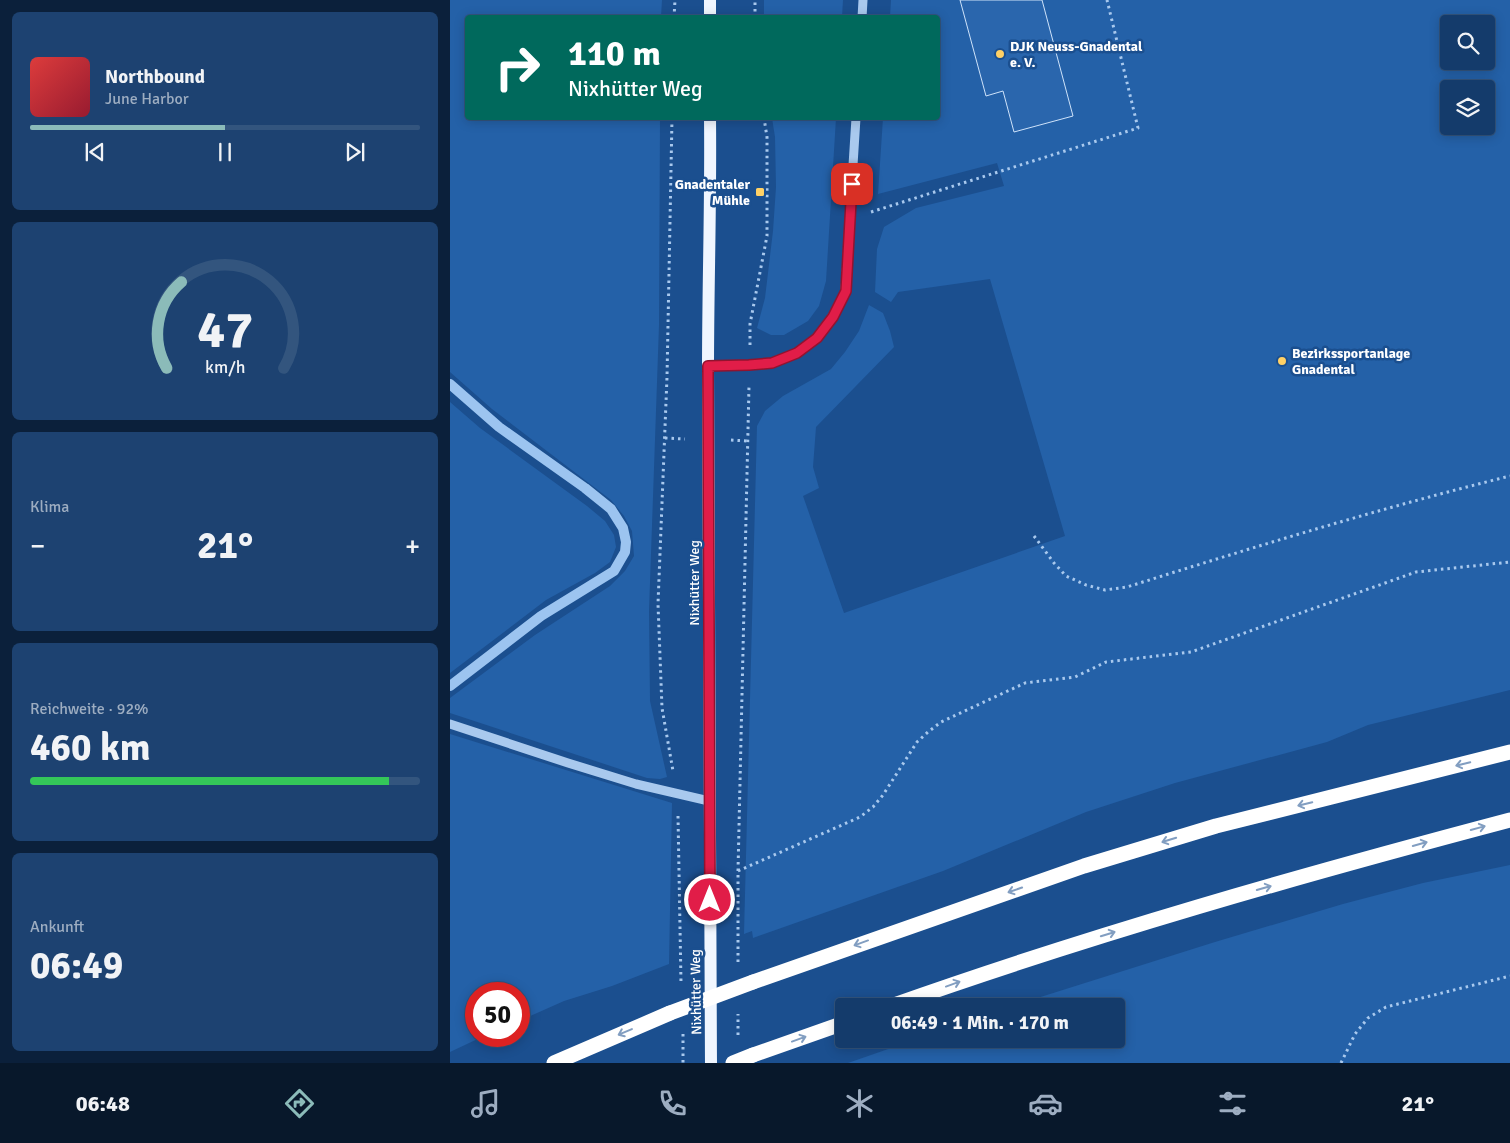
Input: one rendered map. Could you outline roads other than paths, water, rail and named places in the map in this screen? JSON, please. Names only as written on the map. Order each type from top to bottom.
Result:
[{"type":"highway","points":[[554,1063],[670,1013],[753,982],[1084,866],[1216,826],[1510,752]]},
{"type":"highway","points":[[913,998],[986,972],[1171,914],[1510,820]]},
{"type":"highway","points":[[734,1063],[835,1026]]},
{"type":"main road","points":[[710,0],[710,15]]},
{"type":"main road","name":"Nixhütter Weg","points":[[710,120],[711,196],[708,366],[711,1063]]},
{"type":"street","points":[[862,15],[863,0]]},
{"type":"street","points":[[708,366],[772,363],[797,353],[817,338],[833,317],[846,291],[856,120]]},
{"type":"street","points":[[450,724],[636,784],[709,801]]},
{"type":"waterway","points":[[450,384],[499,427],[585,488],[611,509],[623,528],[626,542],[625,552],[614,571],[541,616],[450,686]]},
{"type":"place","name":"DJK Neuss-Gnadental e. V.","points":[[1000,54]]},
{"type":"place","name":"Gnadentaler Mühle","points":[[760,192]]},
{"type":"place","name":"Bezirkssportanlage Gnadental","points":[[1282,361]]}]
